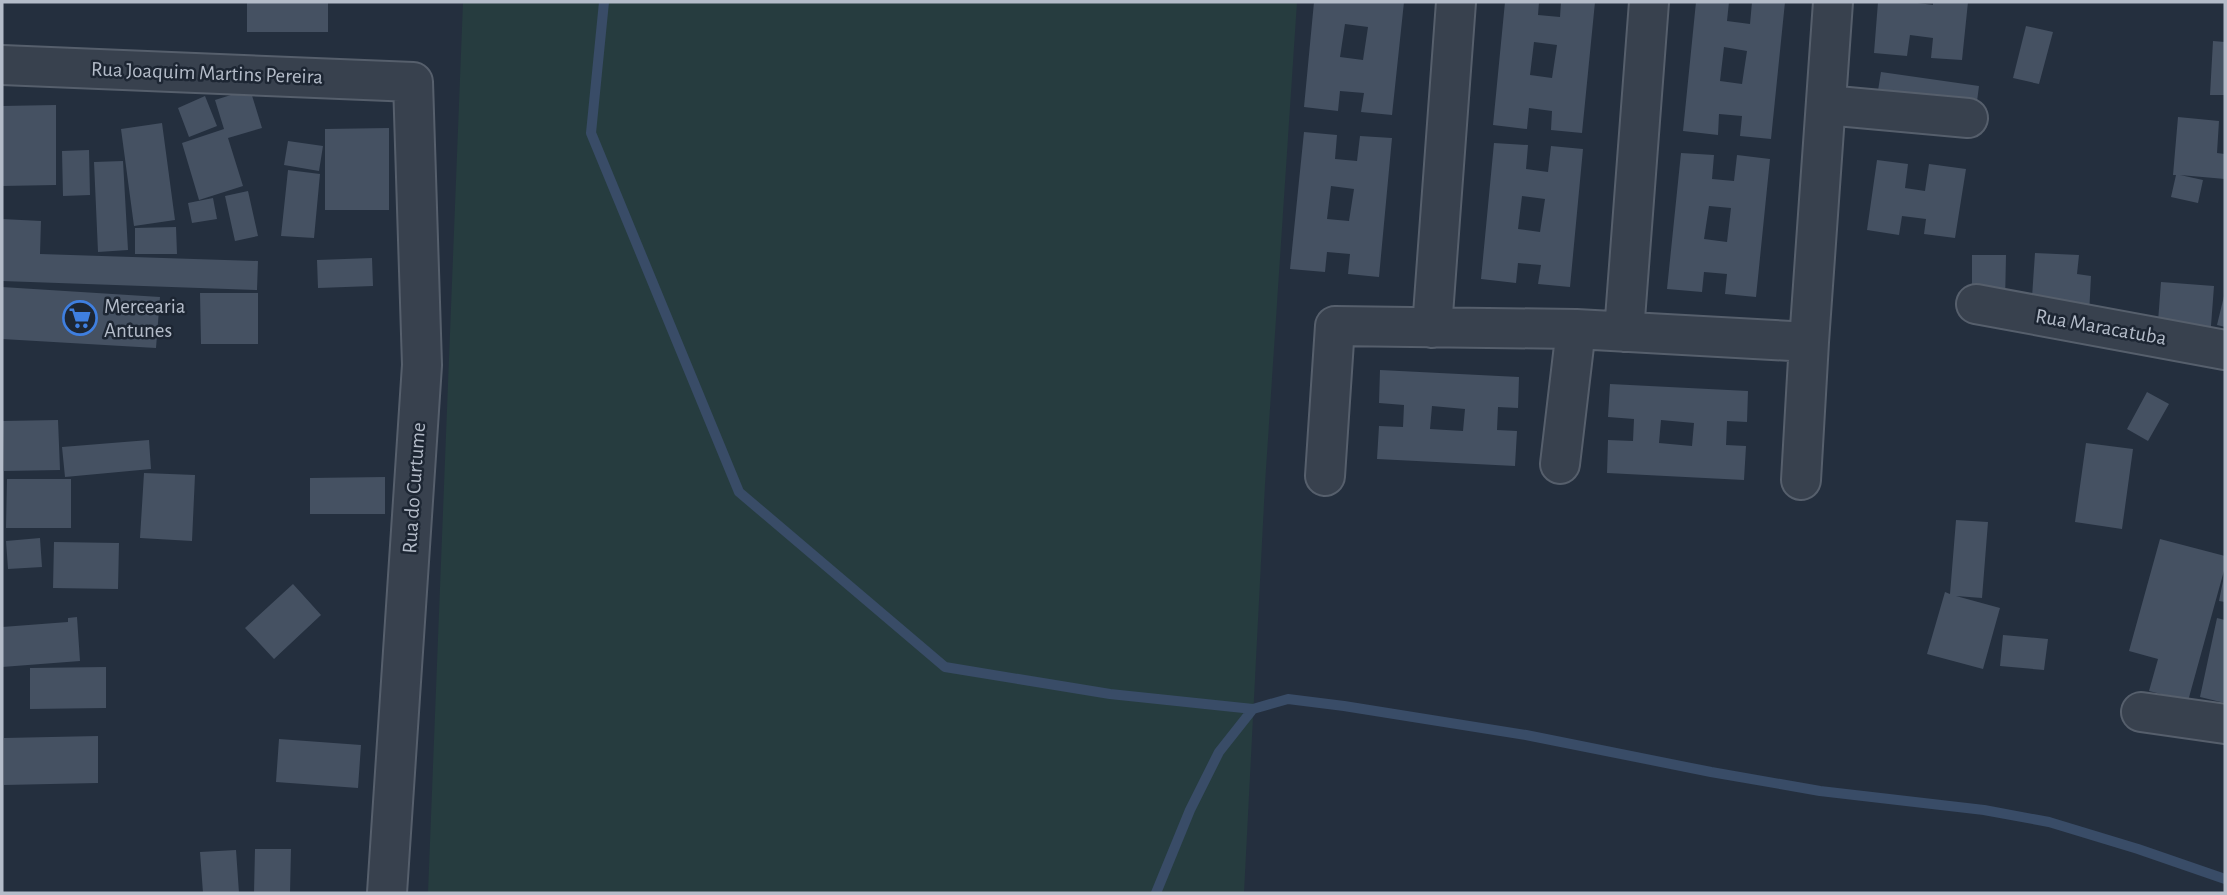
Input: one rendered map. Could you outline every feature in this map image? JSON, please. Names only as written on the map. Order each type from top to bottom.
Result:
[{"type":"street","points":[[1432,328],[1456,2]]},
{"type":"street","points":[[1624,332],[1649,2]]},
{"type":"street","points":[[1801,480],[1833,2]]},
{"type":"street","name":"Rua Joaquim Martins Pereira","points":[[2,65],[413,82]]},
{"type":"street","name":"Rua do Curtume","points":[[387,893],[422,365],[413,82]]},
{"type":"street","points":[[1826,105],[1968,118]]},
{"type":"street","name":"Rua Maracatuba","points":[[1976,304],[2225,350]]},
{"type":"street","points":[[1325,476],[1335,327],[1576,329],[1809,342]]},
{"type":"street","points":[[1560,464],[1576,329]]},
{"type":"street","points":[[2141,712],[2225,724]]},
{"type":"green space","points":[[463,2],[1297,2],[1265,484],[1244,893],[428,893]]},
{"type":"building","points":[[247,2],[328,2],[328,32],[247,32]]},
{"type":"building","points":[[1314,2],[1404,2],[1392,115],[1361,112],[1364,93],[1340,91],[1338,111],[1304,107]],"holes":[[[1345,24],[1368,27],[1363,60],[1340,57]]]},
{"type":"building","points":[[1505,2],[1539,2],[1538,15],[1560,17],[1561,2],[1595,2],[1582,133],[1551,130],[1552,111],[1529,108],[1527,129],[1493,125]],"holes":[[[1534,42],[1557,45],[1552,78],[1530,75]]]},
{"type":"building","points":[[1696,2],[1729,2],[1727,21],[1750,24],[1752,2],[1785,2],[1771,139],[1740,136],[1742,116],[1719,114],[1718,135],[1683,131]],"holes":[[[1724,47],[1747,51],[1742,84],[1720,81]]]},
{"type":"building","points":[[1878,2],[1933,5],[1933,2],[1968,2],[1962,60],[1931,58],[1933,38],[1910,35],[1907,56],[1874,53]]},
{"type":"building","points":[[2026,26],[2053,32],[2039,84],[2013,78]]},
{"type":"building","points":[[2213,41],[2225,42],[2225,95],[2210,95]]},
{"type":"building","points":[[1881,72],[1979,86],[1975,117],[1876,103]]},
{"type":"building","points":[[250,89],[262,128],[228,138],[243,186],[199,200],[182,143],[224,129],[215,100]]},
{"type":"building","points":[[205,96],[217,126],[189,137],[178,108]]},
{"type":"building","points":[[56,105],[56,185],[2,186],[2,106]]},
{"type":"building","points":[[2178,117],[2219,121],[2217,153],[2225,154],[2225,179],[2180,175],[2203,180],[2198,203],[2171,197],[2176,175],[2173,175]]},
{"type":"building","points":[[162,123],[175,220],[134,226],[121,129]]},
{"type":"building","points":[[389,128],[389,210],[325,210],[325,129]]},
{"type":"building","points":[[1304,132],[1337,135],[1335,159],[1357,161],[1360,136],[1392,138],[1379,277],[1348,274],[1350,254],[1327,252],[1325,272],[1290,269]],"holes":[[[1331,186],[1354,189],[1349,221],[1327,219]]]},
{"type":"building","points":[[288,141],[323,146],[319,171],[284,165]]},
{"type":"building","points":[[1494,143],[1528,145],[1526,169],[1548,172],[1551,146],[1583,149],[1570,287],[1538,284],[1541,265],[1518,263],[1516,283],[1481,279]],"holes":[[[1522,196],[1545,199],[1540,232],[1518,229]]]},
{"type":"building","points":[[89,150],[90,195],[63,196],[62,151]]},
{"type":"building","points":[[1681,153],[1714,155],[1712,179],[1734,181],[1737,155],[1770,159],[1756,297],[1725,294],[1727,274],[1704,272],[1702,292],[1667,289]],"holes":[[[1709,206],[1731,208],[1727,242],[1704,239]]]},
{"type":"building","points":[[1877,160],[1908,164],[1905,188],[1925,191],[1929,164],[1966,169],[1955,238],[1924,234],[1926,219],[1902,216],[1899,235],[1867,230]]},
{"type":"building","points":[[123,161],[128,250],[98,252],[94,162]]},
{"type":"building","points":[[288,170],[320,174],[314,238],[281,236]]},
{"type":"building","points":[[248,191],[258,236],[235,241],[225,196]]},
{"type":"building","points":[[213,198],[217,219],[192,223],[188,203]]},
{"type":"building","points":[[2,219],[41,221],[40,254],[258,261],[257,290],[2,281]]},
{"type":"building","points":[[176,227],[177,254],[135,254],[135,228]]},
{"type":"building","points":[[2035,253],[2079,255],[2077,274],[2091,276],[2089,315],[2031,312]]},
{"type":"building","points":[[1972,255],[2006,255],[2005,303],[1972,303]]},
{"type":"building","points":[[372,258],[373,286],[318,288],[317,260]]},
{"type":"building","points":[[2161,282],[2214,286],[2210,339],[2157,335]]},
{"type":"building","name":"Mercearia Antunes","points":[[2,287],[160,297],[156,348],[2,339]]},
{"type":"building","points":[[200,293],[258,293],[258,344],[201,344]]},
{"type":"building","points":[[2225,296],[2225,327],[2217,325]]},
{"type":"building","points":[[1380,370],[1519,377],[1518,408],[1498,407],[1497,430],[1517,431],[1515,466],[1377,459],[1379,426],[1403,427],[1404,405],[1379,403]],"holes":[[[1432,406],[1465,409],[1463,431],[1430,429]]]},
{"type":"building","points":[[1610,384],[1748,391],[1747,422],[1727,421],[1726,445],[1746,446],[1744,480],[1607,473],[1608,440],[1633,441],[1634,419],[1608,417]],"holes":[[[1661,420],[1694,423],[1692,446],[1659,443]]]},
{"type":"building","points":[[2147,392],[2169,404],[2148,441],[2127,429]]},
{"type":"building","points":[[58,420],[60,470],[4,471],[3,421]]},
{"type":"building","points":[[149,440],[151,469],[65,477],[62,447]]},
{"type":"building","points":[[2086,443],[2133,449],[2122,529],[2075,522]]},
{"type":"building","points":[[144,473],[195,475],[192,541],[140,538]]},
{"type":"building","points":[[385,477],[385,514],[310,514],[310,478]]},
{"type":"building","points":[[7,479],[71,479],[71,528],[6,528]]},
{"type":"building","points":[[1956,520],[1988,522],[1982,598],[1956,596],[2000,608],[1983,669],[1927,654],[1945,592],[1950,594]]},
{"type":"building","points":[[40,538],[42,567],[8,569],[6,541]]},
{"type":"building","points":[[2160,539],[2225,556],[2225,567],[2188,701],[2149,691],[2158,659],[2129,651]]},
{"type":"building","points":[[54,542],[119,543],[118,589],[53,588]]},
{"type":"building","points":[[2225,576],[2225,602],[2219,601]]},
{"type":"building","points":[[293,584],[321,615],[274,659],[245,628]]},
{"type":"building","points":[[77,617],[80,661],[2,667],[2,627],[68,622],[68,618]]},
{"type":"building","points":[[2217,618],[2225,620],[2225,703],[2200,697]]},
{"type":"building","points":[[2003,635],[2048,639],[2044,670],[2000,666]]},
{"type":"building","points":[[106,667],[106,708],[30,709],[30,668]]},
{"type":"building","points":[[98,736],[98,783],[4,785],[4,738]]},
{"type":"building","points":[[279,739],[361,745],[358,788],[276,782]]},
{"type":"building","points":[[255,849],[291,849],[290,893],[254,893]]},
{"type":"building","points":[[236,850],[239,893],[203,893],[200,852]]},
{"type":"waterway","points":[[604,2],[591,133],[739,492],[945,667],[1110,694],[1253,709]]},
{"type":"waterway","points":[[1156,893],[1190,810],[1219,752],[1253,709],[1288,699],[1526,735],[1820,791],[1984,810],[2049,822],[2225,879]]},
{"type":"place","name":"Mercearia Antunes","points":[[80,318]]}]
